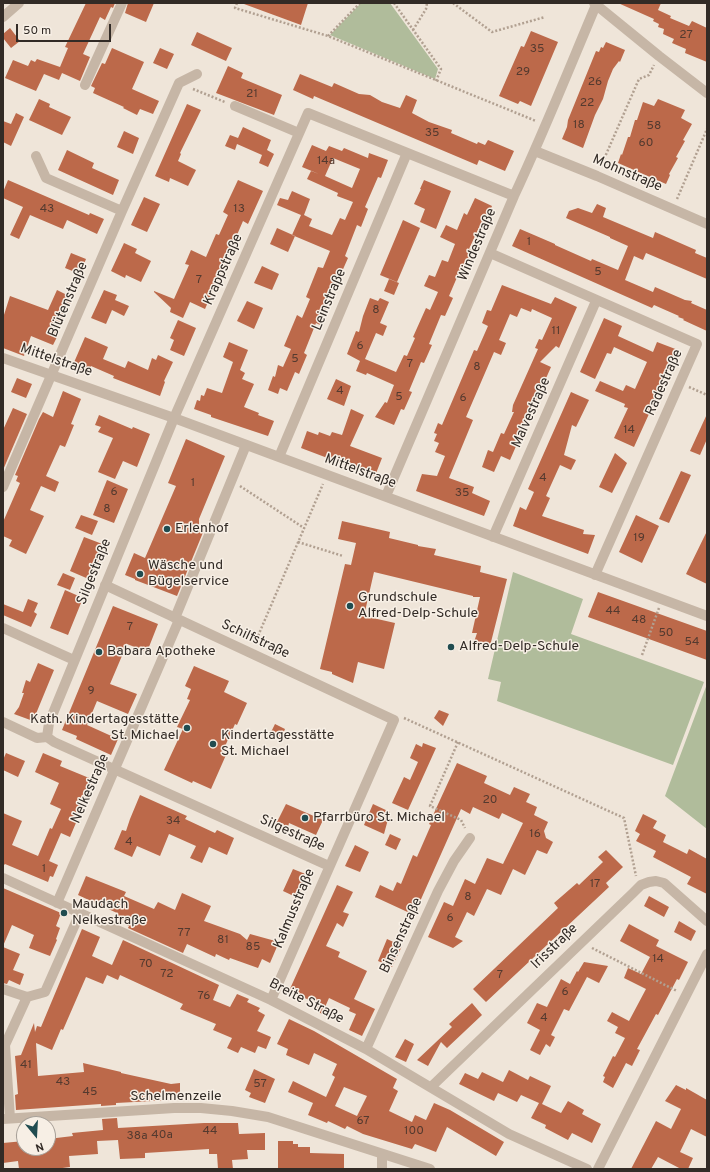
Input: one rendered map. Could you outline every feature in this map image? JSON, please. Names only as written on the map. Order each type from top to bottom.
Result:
[{"type":"street","points":[[3,17],[19,3]]},
{"type":"street","points":[[86,84],[122,3]]},
{"type":"street","points":[[595,4],[707,93]]},
{"type":"street","name":"Windestraße","points":[[386,496],[514,196],[535,151],[595,4]]},
{"type":"street","points":[[179,83],[197,74]]},
{"type":"street","name":"Blütenstraße","points":[[3,487],[179,83]]},
{"type":"street","points":[[235,106],[299,133]]},
{"type":"street","name":"Krappstraße","points":[[174,418],[308,113],[514,196]]},
{"type":"street","name":"Mohnstraße","points":[[535,151],[597,176],[707,224]]},
{"type":"street","name":"Leinstraße","points":[[279,457],[407,153]]},
{"type":"street","points":[[36,156],[46,178],[122,211]]},
{"type":"street","name":"Radestraße","points":[[490,253],[697,344],[595,575]]},
{"type":"street","name":"Malvestraße","points":[[493,537],[596,300]]},
{"type":"street","name":"Mittelstraße","points":[[3,358],[327,474],[707,616]]},
{"type":"street","name":"Silgestraße","points":[[47,737],[49,723],[74,660],[174,418]]},
{"type":"street","name":"Nelkestraße","points":[[57,903],[115,770],[246,445]]},
{"type":"street","name":"Schilfstraße","points":[[105,585],[394,720]]},
{"type":"street","points":[[3,628],[74,660]]},
{"type":"street","name":"Kalmusstraße","points":[[272,1000],[329,866],[394,720]]},
{"type":"street","name":"Silgestraße","points":[[3,722],[37,738],[47,737],[115,770],[329,866]]},
{"type":"street","name":"Binsenstraße","points":[[366,1049],[438,891],[454,861],[470,838]]},
{"type":"street","name":"Breite Straße","points":[[3,878],[272,1000],[366,1049],[509,1134],[587,1169]]},
{"type":"street","points":[[641,885],[656,880],[664,884],[707,921]]},
{"type":"street","name":"Irisstraße","points":[[431,1087],[580,942],[641,885]]},
{"type":"street","points":[[3,989],[27,997],[45,992],[80,913]]},
{"type":"street","points":[[598,1169],[707,954]]},
{"type":"street","name":"Schelmenzeile","points":[[27,997],[5,1045],[6,1118],[174,1108],[209,1109],[268,1117],[430,1169]]},
{"type":"street","points":[[382,1154],[382,1169]]},
{"type":"path","points":[[237,3],[235,8],[328,36],[545,125]]},
{"type":"path","points":[[328,36],[360,3]]},
{"type":"path","points":[[394,3],[441,69],[436,81]]},
{"type":"path","points":[[413,30],[428,3]]},
{"type":"path","points":[[453,3],[492,32],[545,16]]},
{"type":"path","points":[[597,176],[639,79],[649,75],[659,56]]},
{"type":"path","points":[[179,83],[235,106]]},
{"type":"path","points":[[673,209],[707,129]]},
{"type":"path","points":[[680,383],[707,395]]},
{"type":"path","points":[[251,654],[327,474]]},
{"type":"path","points":[[232,480],[304,528]]},
{"type":"path","points":[[298,542],[343,556]]},
{"type":"path","points":[[642,655],[662,599]]},
{"type":"path","points":[[394,720],[401,716],[624,818],[637,879],[641,885]]},
{"type":"path","points":[[458,742],[430,806],[461,820],[470,838]]},
{"type":"path","points":[[580,942],[686,996]]},
{"type":"green space","points":[[361,3],[390,3],[438,69],[435,79],[330,35]]},
{"type":"green space","points":[[513,572],[583,599],[571,634],[704,682],[673,765],[497,701],[501,682],[488,679]]},
{"type":"green space","points":[[707,684],[707,829],[665,796]]},
{"type":"building","points":[[86,3],[115,3],[113,8],[111,7],[105,20],[100,17],[83,54],[90,57],[80,81],[62,73],[59,80],[44,74],[36,91],[5,78],[13,60],[28,66],[31,60],[35,62],[37,59],[60,67],[68,48],[65,47]]},
{"type":"building","points":[[128,3],[154,3],[146,22],[125,13]]},
{"type":"building","points":[[244,3],[308,3],[301,25]]},
{"type":"building","points":[[618,3],[661,3],[658,10],[671,16],[670,18],[689,26],[692,21],[707,28],[707,62],[685,53],[686,49],[672,43],[674,39],[663,34],[664,29],[658,27],[659,24],[653,21],[654,19]]},
{"type":"building","points":[[10,28],[20,41],[11,48],[3,38],[3,34]]},
{"type":"building","points":[[531,31],[558,42],[531,106],[520,101],[518,104],[499,96],[521,46],[524,47]]},
{"type":"building","points":[[197,32],[232,48],[226,61],[191,45]]},
{"type":"building","points":[[606,42],[625,50],[620,62],[619,61],[613,69],[603,99],[595,115],[583,148],[562,139],[568,120],[596,51],[599,52],[601,47],[603,48]]},
{"type":"building","points":[[112,48],[144,62],[132,89],[159,101],[153,114],[140,109],[137,115],[123,108],[124,107],[93,93],[95,88],[91,86],[102,63],[105,64]]},
{"type":"building","points":[[160,48],[174,54],[167,69],[153,63]]},
{"type":"building","points":[[228,66],[243,73],[241,78],[282,95],[274,115],[216,93]]},
{"type":"building","points":[[300,74],[332,87],[334,83],[359,94],[370,95],[382,102],[400,108],[406,95],[417,100],[412,113],[429,122],[452,130],[451,133],[477,144],[478,142],[485,145],[488,140],[514,151],[505,171],[479,160],[477,165],[314,96],[313,99],[293,90]]},
{"type":"building","points":[[39,99],[50,104],[49,107],[71,117],[62,135],[29,120]]},
{"type":"building","points":[[658,99],[685,110],[681,118],[692,124],[683,140],[685,141],[676,157],[678,158],[669,174],[670,175],[666,184],[618,163],[628,137],[630,137],[635,120],[637,120],[643,102],[654,106]]},
{"type":"building","points":[[187,104],[201,110],[180,153],[181,154],[178,161],[196,170],[188,186],[170,178],[169,182],[155,176]]},
{"type":"building","points":[[16,113],[24,117],[11,146],[3,142],[3,121],[11,124]]},
{"type":"building","points":[[243,127],[271,140],[267,150],[274,154],[268,167],[259,163],[262,155],[237,144],[235,150],[225,146],[230,135],[238,138]]},
{"type":"building","points":[[124,131],[139,138],[133,154],[117,147]]},
{"type":"building","points":[[312,145],[326,151],[329,146],[342,151],[344,148],[368,158],[369,153],[388,160],[381,178],[378,177],[365,207],[368,209],[361,227],[357,225],[345,256],[348,258],[340,276],[337,274],[323,307],[327,308],[320,325],[316,323],[304,353],[307,355],[299,374],[295,372],[287,391],[280,388],[278,394],[268,390],[273,376],[275,377],[278,365],[283,367],[291,349],[284,346],[297,315],[302,318],[310,299],[306,297],[318,267],[323,268],[330,251],[292,235],[301,215],[277,205],[280,198],[288,200],[292,191],[310,199],[304,215],[312,219],[309,226],[332,235],[340,218],[345,220],[353,202],[337,196],[338,193],[307,179],[311,171],[319,174],[302,167]],"holes":[[[333,158],[360,169],[352,188],[325,176]]]},
{"type":"building","points":[[67,150],[94,163],[92,168],[119,180],[113,195],[58,170]]},
{"type":"building","points":[[8,180],[89,215],[90,213],[104,219],[97,234],[67,220],[63,229],[30,215],[19,239],[10,235],[23,207],[3,198],[3,192]]},
{"type":"building","points":[[238,180],[263,191],[248,224],[243,221],[205,309],[190,302],[183,318],[170,312],[171,308],[154,291],[174,299],[189,265],[185,264],[191,250],[206,257],[216,234],[219,235],[228,215],[223,212]]},
{"type":"building","points":[[424,180],[451,191],[436,229],[420,222],[425,209],[414,204]]},
{"type":"building","points":[[144,197],[160,204],[147,232],[131,225]]},
{"type":"building","points":[[475,198],[492,206],[485,222],[482,221],[469,249],[473,251],[465,269],[461,268],[449,296],[453,298],[445,316],[441,315],[429,344],[432,345],[424,363],[421,362],[409,391],[412,392],[404,410],[401,409],[394,425],[375,417],[385,402],[387,403],[394,385],[367,373],[366,375],[356,371],[360,361],[347,354],[356,331],[359,332],[370,298],[378,301],[380,298],[389,302],[380,323],[387,326],[383,336],[376,333],[365,359],[396,372],[404,355],[407,356],[415,338],[413,337],[426,308],[430,310],[438,292],[424,286],[429,275],[435,277],[442,260],[448,262],[455,244],[440,237],[446,225],[457,230],[464,213],[467,215]]},
{"type":"building","points":[[597,204],[606,208],[603,217],[653,238],[655,232],[696,250],[695,253],[707,258],[707,279],[646,253],[643,260],[634,256],[625,280],[653,292],[655,287],[685,300],[692,301],[691,303],[707,310],[707,331],[654,305],[652,308],[512,246],[520,229],[591,261],[592,259],[618,270],[628,246],[566,218],[569,211],[578,208],[592,213]]},
{"type":"building","points":[[403,220],[420,228],[397,282],[380,275]]},
{"type":"building","points":[[277,228],[295,236],[288,252],[270,244]]},
{"type":"building","points":[[124,243],[137,249],[135,253],[151,261],[141,282],[126,275],[125,278],[111,271]]},
{"type":"building","points":[[71,253],[86,259],[80,274],[65,268]]},
{"type":"building","points":[[262,266],[279,274],[272,290],[254,283]]},
{"type":"building","points":[[389,279],[399,283],[394,295],[384,291]]},
{"type":"building","points":[[502,285],[551,304],[555,297],[577,307],[559,348],[556,346],[540,362],[551,367],[535,403],[531,402],[524,419],[527,421],[510,460],[501,456],[494,472],[482,467],[488,450],[493,452],[501,433],[504,434],[514,412],[512,412],[513,405],[538,349],[535,348],[539,339],[542,340],[552,318],[532,309],[531,312],[521,308],[517,317],[510,314],[499,340],[506,343],[501,355],[494,352],[466,417],[473,420],[449,478],[474,487],[472,493],[490,501],[484,516],[416,491],[422,474],[437,476],[445,456],[435,452],[439,443],[434,441],[437,434],[434,433],[438,423],[442,425],[474,350],[477,351],[488,326],[482,323],[487,310],[491,311]]},
{"type":"building","points":[[57,290],[73,298],[57,332],[59,333],[53,345],[31,336],[24,356],[3,348],[3,318],[10,296],[48,310]]},
{"type":"building","points":[[104,290],[117,295],[115,300],[129,306],[124,316],[112,310],[106,324],[91,318]]},
{"type":"building","points":[[247,301],[263,308],[254,329],[237,321]]},
{"type":"building","points":[[604,318],[622,326],[618,336],[653,352],[657,342],[678,350],[634,447],[614,438],[628,408],[624,407],[625,404],[595,391],[600,381],[623,391],[626,385],[635,389],[647,362],[614,347],[611,354],[607,353],[595,379],[580,372]]},
{"type":"building","points":[[178,320],[196,328],[184,356],[170,350],[174,340],[170,338]]},
{"type":"building","points":[[85,337],[108,347],[103,359],[125,368],[128,361],[148,370],[152,358],[156,360],[158,355],[173,362],[164,381],[165,382],[160,396],[113,378],[114,376],[91,366],[88,374],[72,367]]},
{"type":"building","points":[[229,342],[248,350],[240,370],[245,373],[242,379],[254,384],[244,407],[259,413],[258,415],[274,421],[268,436],[211,417],[211,415],[194,409],[197,400],[200,401],[201,395],[204,396],[207,388],[222,393],[233,362],[223,357]]},
{"type":"building","points":[[17,378],[32,384],[26,398],[11,392]]},
{"type":"building","points":[[336,379],[351,386],[344,406],[327,399]]},
{"type":"building","points":[[63,391],[81,399],[71,424],[74,425],[65,447],[60,445],[46,476],[59,482],[55,492],[41,486],[30,510],[44,516],[26,554],[9,546],[12,540],[3,536],[3,522],[20,483],[16,481],[18,476],[15,475],[39,419],[43,412],[53,417]]},
{"type":"building","points":[[571,392],[589,400],[576,427],[572,425],[564,455],[576,460],[571,470],[560,465],[546,496],[550,498],[542,516],[584,530],[583,534],[595,535],[588,554],[513,526],[520,507],[526,510],[534,492],[528,489]]},
{"type":"building","points":[[13,408],[27,414],[3,470],[3,430]]},
{"type":"building","points":[[351,409],[364,415],[350,446],[382,458],[375,476],[301,448],[307,431],[318,435],[319,432],[330,436],[332,432],[342,435]]},
{"type":"building","points":[[707,414],[707,439],[700,455],[690,451]]},
{"type":"building","points":[[99,415],[132,429],[133,427],[150,434],[137,467],[123,461],[115,479],[98,472],[113,438],[98,432],[101,427],[95,425]]},
{"type":"building","points":[[186,439],[225,456],[199,519],[199,527],[204,530],[177,596],[125,575],[134,553],[145,558],[176,486],[168,483]]},
{"type":"building","points":[[615,453],[627,463],[612,493],[599,487]]},
{"type":"building","points":[[681,471],[691,475],[669,523],[659,519]]},
{"type":"building","points":[[107,480],[128,489],[114,523],[93,515]]},
{"type":"building","points":[[81,515],[98,521],[92,535],[75,528]]},
{"type":"building","points":[[636,515],[659,526],[642,563],[619,552]]},
{"type":"building","name":"Grundschule Alfred-Delp-Schule","points":[[342,521],[390,532],[389,538],[436,549],[434,555],[481,566],[480,572],[507,579],[490,646],[474,642],[477,633],[472,633],[480,597],[473,597],[374,572],[364,616],[395,623],[384,669],[358,662],[353,683],[332,674],[332,672],[320,669],[345,564],[351,565],[356,543],[338,539]]},
{"type":"building","points":[[707,531],[707,584],[686,574]]},
{"type":"building","points":[[84,537],[105,545],[91,580],[70,571]]},
{"type":"building","points":[[63,573],[75,578],[70,590],[57,585]]},
{"type":"building","points":[[65,590],[83,598],[68,635],[50,628]]},
{"type":"building","points":[[598,592],[707,631],[707,660],[588,617]]},
{"type":"building","points":[[28,599],[38,603],[34,612],[37,614],[31,627],[3,615],[3,604],[23,612]]},
{"type":"building","points":[[113,606],[158,624],[147,652],[127,644],[110,684],[137,694],[128,714],[97,701],[87,725],[118,739],[111,755],[76,739],[77,736],[62,730]]},
{"type":"building","points":[[38,663],[54,670],[33,721],[14,714],[19,707],[24,693],[22,693],[26,680],[30,682]]},
{"type":"building","name":"Kath. Kindertagesstätte St. Michael","points":[[194,666],[229,681],[224,692],[247,703],[237,725],[235,724],[222,753],[226,755],[211,789],[193,781],[192,783],[164,770],[183,729],[177,727],[190,700],[187,699],[191,689],[185,686]]},
{"type":"building","points":[[439,710],[449,714],[443,726],[434,718]]},
{"type":"building","points":[[275,724],[285,729],[281,739],[270,734]]},
{"type":"building","points":[[423,743],[436,748],[408,810],[392,803],[404,777],[410,780],[418,762],[410,758],[416,744],[422,747]]},
{"type":"building","points":[[6,753],[25,761],[18,777],[3,770],[3,760]]},
{"type":"building","points":[[43,753],[62,761],[60,766],[94,780],[70,837],[61,833],[49,861],[58,865],[53,877],[50,876],[48,882],[5,864],[3,866],[3,813],[22,821],[12,845],[38,856],[50,828],[52,829],[61,809],[50,804],[59,783],[35,772]]},
{"type":"building","points":[[457,763],[487,776],[484,783],[510,795],[514,787],[530,794],[526,802],[537,807],[534,815],[548,822],[544,831],[546,838],[553,842],[547,854],[537,850],[525,875],[513,869],[501,895],[487,889],[474,916],[467,912],[455,937],[463,941],[453,948],[428,937],[444,902],[453,906],[465,879],[475,884],[487,858],[503,864],[523,823],[502,813],[499,819],[473,807],[470,814],[461,809],[414,915],[375,897],[380,885],[393,891],[397,882],[401,884],[413,855],[417,857],[431,825],[429,824]]},
{"type":"building","points":[[140,795],[187,816],[185,819],[215,833],[217,830],[234,838],[227,855],[209,847],[202,863],[190,858],[196,846],[169,834],[160,856],[137,846],[132,857],[114,849],[122,830],[126,831]]},
{"type":"building","name":"Pfarrbüro St. Michael","points":[[286,804],[323,820],[316,835],[289,823],[288,827],[277,822]]},
{"type":"building","points":[[373,804],[390,812],[384,834],[364,825]]},
{"type":"building","points":[[643,814],[657,821],[653,828],[666,835],[663,842],[687,854],[689,849],[707,859],[707,894],[687,884],[691,877],[653,857],[656,851],[636,841],[640,834],[635,831]]},
{"type":"building","points":[[390,834],[401,839],[396,850],[385,845]]},
{"type":"building","points":[[355,845],[369,852],[360,872],[345,866]]},
{"type":"building","points":[[606,850],[623,867],[606,883],[609,887],[486,1002],[473,989],[558,908],[554,903],[577,883],[579,885],[603,862],[598,857]]},
{"type":"building","points":[[293,869],[308,875],[298,898],[283,891]]},
{"type":"building","points":[[86,876],[126,892],[124,896],[154,909],[158,902],[175,910],[182,893],[211,906],[204,921],[240,934],[247,940],[250,934],[279,942],[270,963],[262,959],[258,968],[230,958],[229,960],[216,954],[215,957],[187,944],[183,953],[128,928],[129,926],[124,924],[125,921],[115,917],[117,913],[78,895]]},
{"type":"building","points":[[337,885],[353,892],[343,912],[349,914],[343,927],[337,923],[326,946],[340,952],[338,957],[367,971],[354,999],[375,1009],[362,1036],[349,1030],[356,1014],[349,1011],[350,1008],[329,998],[322,1014],[313,1009],[316,1003],[289,991]]},
{"type":"building","points":[[3,888],[61,913],[56,926],[60,928],[56,939],[57,940],[50,956],[29,948],[34,935],[12,925],[3,946]]},
{"type":"building","points":[[649,896],[669,907],[664,917],[644,906]]},
{"type":"building","points":[[679,921],[696,931],[691,941],[674,932]]},
{"type":"building","points":[[629,924],[659,940],[656,946],[688,962],[679,980],[677,979],[658,1015],[656,1014],[637,1049],[640,1050],[632,1066],[626,1063],[613,1088],[603,1082],[605,1077],[603,1076],[613,1056],[615,1057],[625,1038],[615,1033],[618,1027],[607,1021],[612,1012],[629,1021],[646,989],[624,978],[628,968],[641,974],[650,957],[620,941]]},
{"type":"building","points":[[82,929],[100,937],[92,956],[112,965],[123,940],[219,985],[213,1000],[230,1007],[237,994],[249,999],[247,1002],[260,1008],[258,1011],[265,1015],[257,1031],[271,1037],[266,1049],[258,1046],[255,1053],[241,1047],[238,1053],[227,1048],[232,1038],[213,1030],[216,1024],[180,1009],[183,1004],[120,975],[118,980],[107,975],[103,984],[86,977],[63,1030],[61,1029],[52,1050],[36,1043],[38,1076],[84,1072],[83,1063],[171,1084],[180,1083],[180,1095],[172,1096],[172,1100],[116,1103],[116,1105],[101,1106],[101,1104],[16,1110],[15,1095],[18,1094],[15,1056],[21,1055],[34,1023],[35,1032],[37,1026],[41,1027]]},
{"type":"building","points":[[387,939],[402,946],[392,967],[378,961]]},
{"type":"building","points":[[3,947],[20,954],[13,970],[24,974],[20,985],[9,980],[7,984],[3,983]]},
{"type":"building","points":[[584,962],[608,966],[599,983],[587,977],[569,1011],[564,1009],[551,1035],[555,1037],[550,1047],[546,1044],[540,1055],[530,1050],[540,1030],[527,1023],[537,1003],[547,1007],[561,979],[570,984]]},
{"type":"building","points":[[472,1003],[482,1015],[447,1048],[441,1042],[428,1066],[417,1060],[452,1027],[449,1024]]},
{"type":"building","points":[[289,1019],[314,1031],[397,1079],[393,1088],[398,1091],[389,1111],[412,1122],[415,1115],[426,1120],[434,1103],[450,1110],[504,1142],[496,1156],[447,1127],[436,1152],[415,1144],[412,1149],[363,1134],[347,1126],[345,1129],[328,1121],[327,1123],[308,1115],[313,1103],[288,1092],[293,1081],[326,1097],[335,1077],[332,1075],[337,1064],[314,1053],[309,1065],[286,1055],[288,1049],[277,1044]],"holes":[[[344,1087],[367,1096],[357,1116],[335,1106]]]},
{"type":"building","points":[[405,1039],[414,1044],[406,1062],[395,1057]]},
{"type":"building","points":[[254,1069],[275,1079],[265,1103],[249,1097],[251,1093],[245,1090]]},
{"type":"building","points":[[509,1070],[528,1080],[530,1076],[551,1086],[542,1104],[561,1113],[568,1101],[584,1110],[582,1114],[601,1124],[592,1143],[572,1133],[568,1140],[545,1128],[546,1125],[531,1118],[539,1103],[521,1095],[517,1102],[498,1093],[494,1101],[459,1084],[465,1073],[478,1079],[482,1072],[503,1082]]},
{"type":"building","points":[[676,1085],[686,1090],[686,1088],[707,1100],[707,1137],[691,1129],[680,1152],[693,1158],[688,1169],[681,1169],[658,1157],[651,1169],[631,1169],[656,1121],[671,1129],[681,1109],[665,1101]]},
{"type":"building","points":[[117,1118],[118,1128],[204,1123],[238,1123],[239,1134],[265,1133],[265,1150],[247,1150],[248,1159],[232,1160],[233,1169],[218,1169],[217,1154],[209,1154],[209,1149],[145,1153],[145,1158],[120,1159],[118,1140],[97,1141],[98,1154],[69,1156],[70,1167],[55,1169],[19,1169],[18,1161],[3,1163],[3,1143],[16,1142],[16,1156],[56,1156],[56,1138],[73,1136],[72,1133],[103,1130],[102,1119]]},
{"type":"building","points":[[278,1141],[293,1141],[293,1144],[298,1144],[298,1147],[310,1147],[310,1153],[344,1154],[344,1169],[278,1169]]},
{"type":"place","name":"Erlenhof","points":[[167,529]]},
{"type":"place","name":"Wäsche und Bügelservice","points":[[140,574]]},
{"type":"place","name":"Grundschule Alfred-Delp-Schule","points":[[350,606]]},
{"type":"place","name":"Alfred-Delp-Schule","points":[[451,647]]},
{"type":"place","name":"Babara Apotheke","points":[[99,652]]},
{"type":"place","name":"Kath. Kindertagesstätte St. Michael","points":[[187,728]]},
{"type":"place","name":"Kindertagesstätte St. Michael","points":[[213,744]]},
{"type":"place","name":"Pfarrbüro St. Michael","points":[[305,818]]},
{"type":"place","name":"Maudach Nelkestraße","points":[[64,913]]}]
